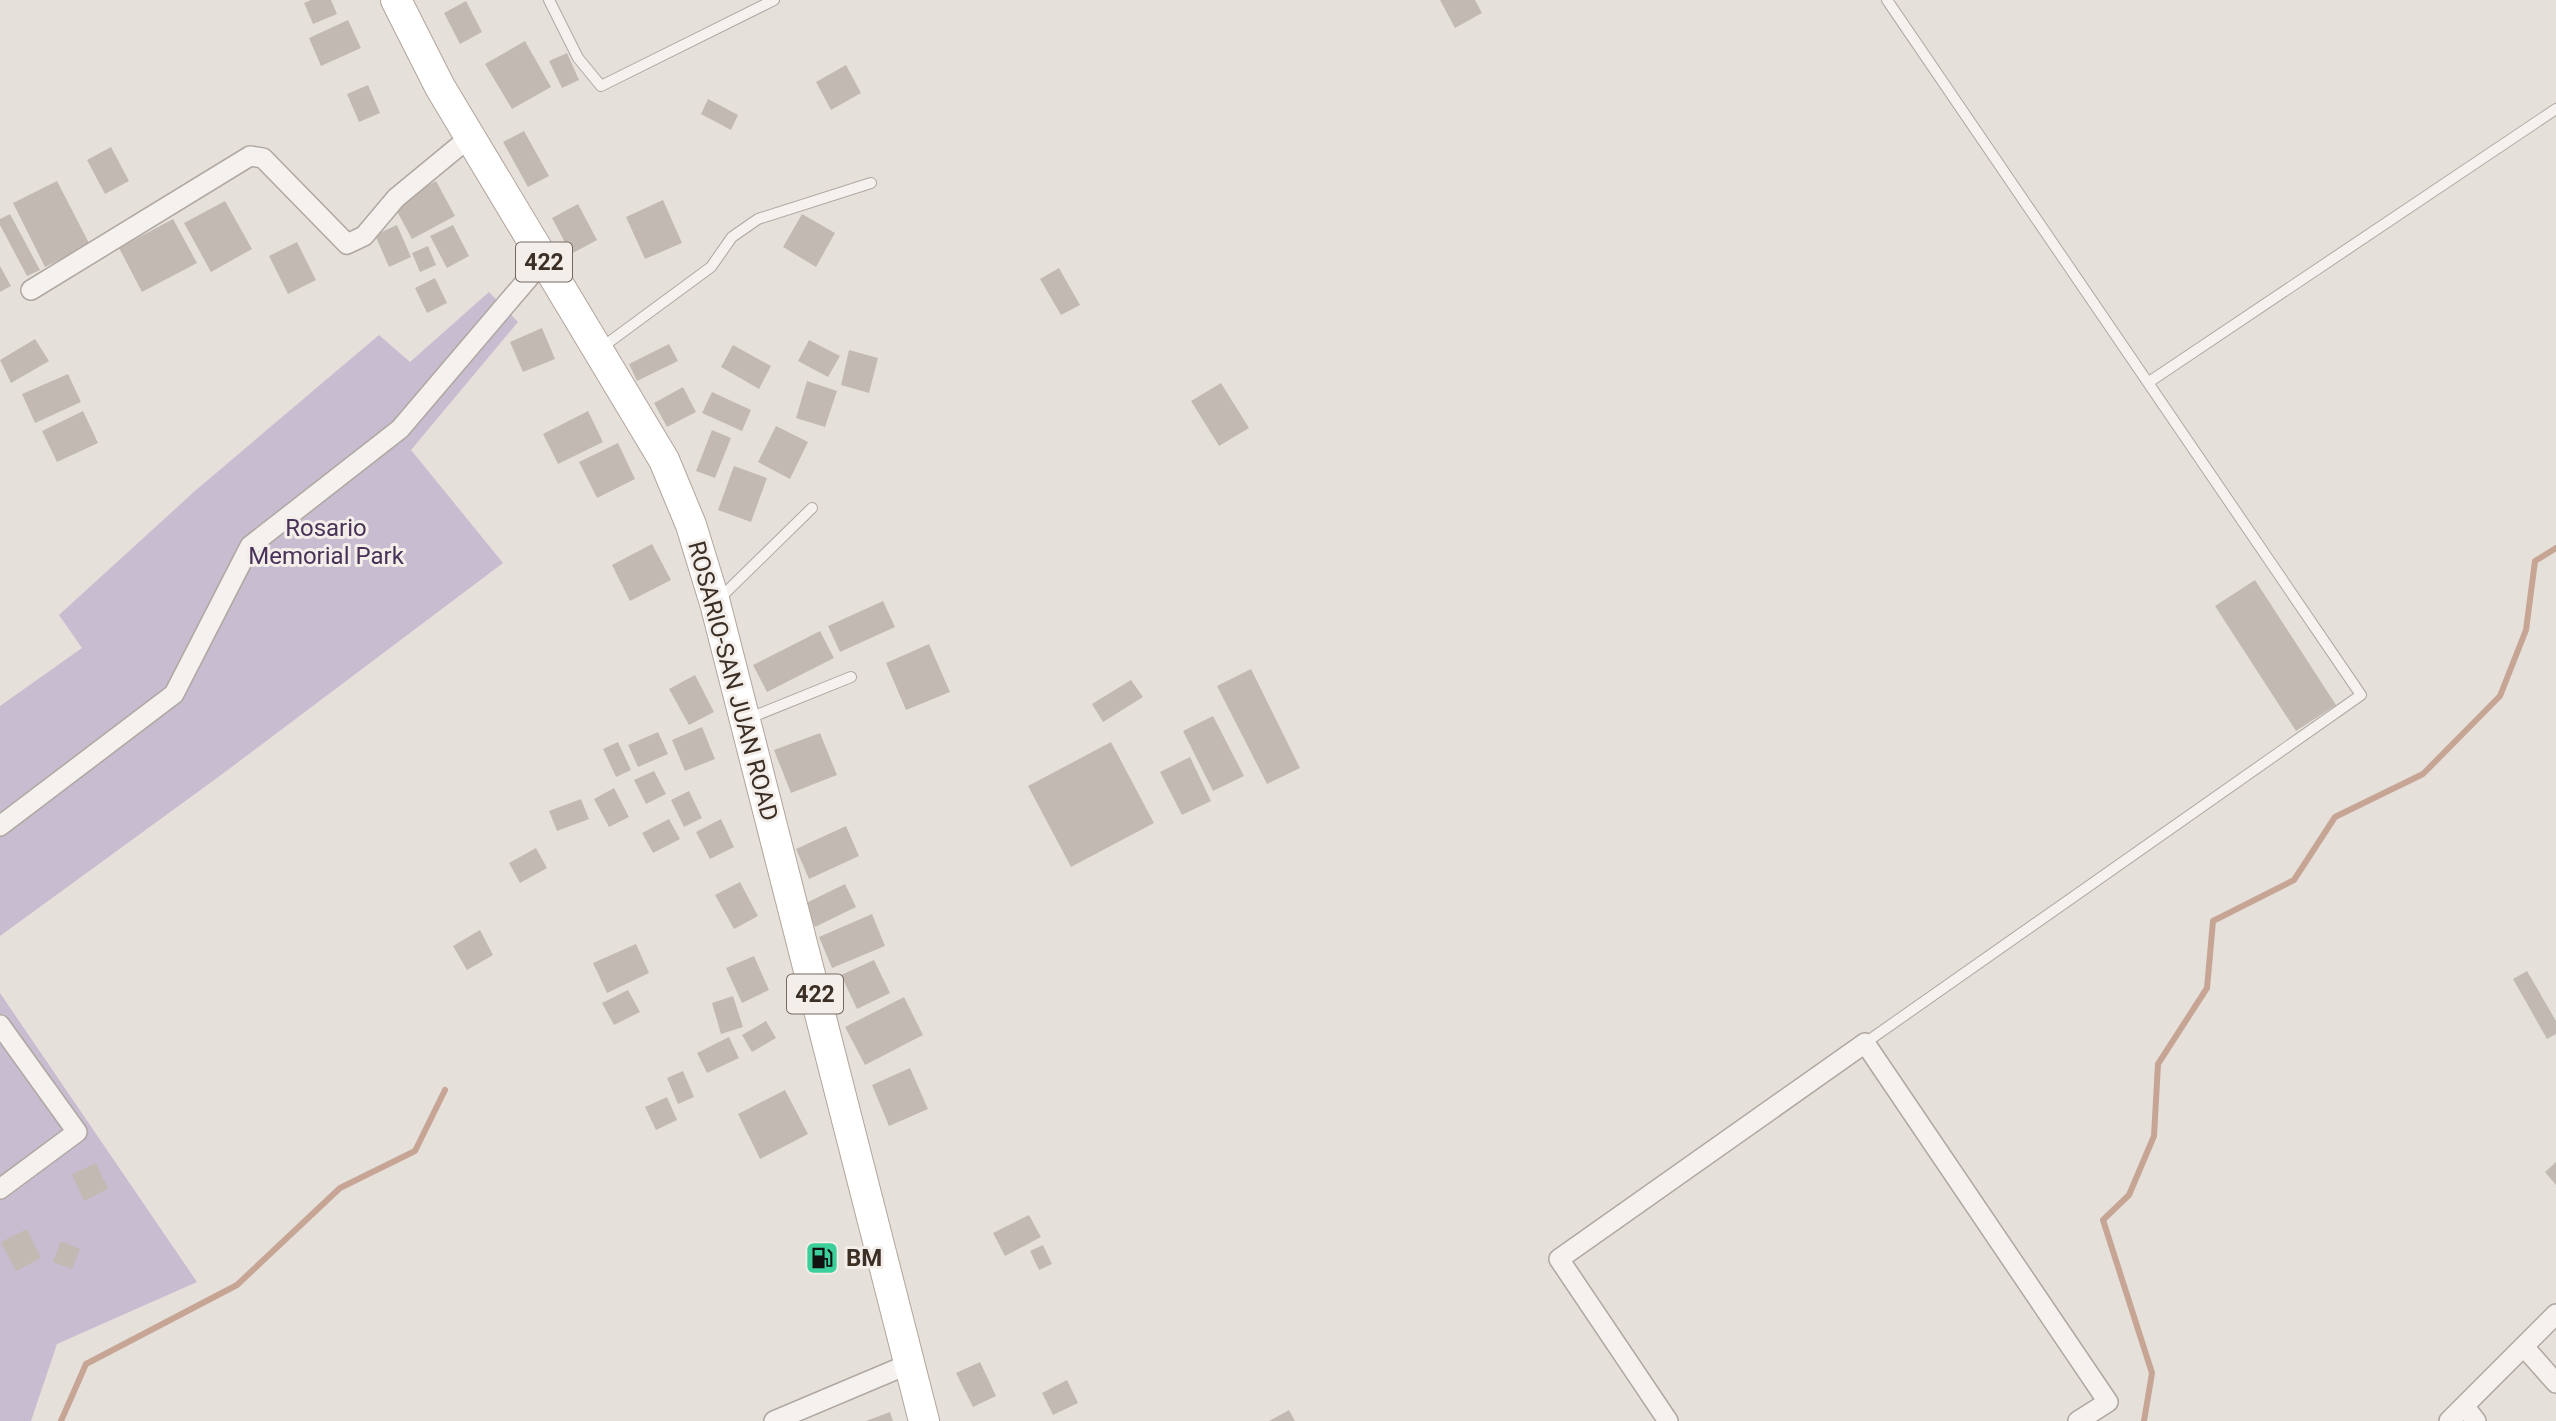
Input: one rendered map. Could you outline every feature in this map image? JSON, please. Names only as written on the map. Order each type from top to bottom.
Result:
[{"type":"main road","name":"ROSARIO-SAN JUAN ROAD","points":[[396,0],[440,86],[664,460],[691,524],[715,603],[924,1421]]},
{"type":"street","points":[[32,290],[250,156],[262,158],[347,244],[364,236],[396,198],[470,137]]},
{"type":"street","points":[[0,826],[174,694],[250,546],[400,429],[543,261]]},
{"type":"street","points":[[0,1025],[77,1132],[0,1189]]},
{"type":"street","points":[[1668,1421],[1559,1259],[1865,1042],[2108,1402],[2078,1421]]},
{"type":"street","points":[[2449,1421],[2471,1414],[2556,1314]]},
{"type":"street","points":[[2525,1348],[2556,1383]]},
{"type":"street","points":[[774,1421],[909,1364]]},
{"type":"lane","points":[[550,0],[578,58],[601,86],[774,0]]},
{"type":"lane","points":[[1865,1042],[2361,695],[1888,0]]},
{"type":"lane","points":[[2150,383],[2556,109]]},
{"type":"lane","points":[[597,350],[711,267],[732,237],[758,219],[871,183]]},
{"type":"lane","points":[[715,603],[812,508]]},
{"type":"lane","points":[[743,721],[851,677]]},
{"type":"green space","name":"Rosario Memorial Park","points":[[489,292],[518,322],[411,450],[503,563],[221,775],[0,936],[0,706],[82,648],[59,615],[196,490],[379,335],[410,362]]},
{"type":"green space","points":[[0,993],[197,1282],[57,1344],[31,1421],[0,1421]]},
{"type":"building","points":[[311,0],[331,0],[337,14],[313,24],[304,3]]},
{"type":"building","points":[[1440,0],[1475,0],[1482,13],[1455,28]]},
{"type":"building","points":[[466,1],[482,32],[460,44],[444,13]]},
{"type":"building","points":[[348,20],[361,48],[321,66],[309,38]]},
{"type":"building","points":[[525,41],[551,87],[512,109],[485,64]]},
{"type":"building","points":[[567,53],[579,80],[562,88],[549,61]]},
{"type":"building","points":[[846,65],[861,93],[831,110],[816,82]]},
{"type":"building","points":[[368,85],[380,113],[359,122],[347,94]]},
{"type":"building","points":[[708,99],[738,115],[731,130],[701,114]]},
{"type":"building","points":[[524,131],[549,176],[528,187],[503,142]]},
{"type":"building","points":[[111,147],[129,181],[105,194],[87,160]]},
{"type":"building","points":[[57,181],[90,245],[45,267],[13,203]]},
{"type":"building","points":[[436,181],[455,216],[412,239],[393,204]]},
{"type":"building","points":[[663,200],[682,243],[645,259],[626,217]]},
{"type":"building","points":[[225,201],[252,249],[211,272],[184,223]]},
{"type":"building","points":[[578,204],[597,240],[571,254],[552,218]]},
{"type":"building","points":[[10,214],[40,270],[27,276],[0,225],[0,219]]},
{"type":"building","points":[[802,214],[835,233],[816,267],[783,247]]},
{"type":"building","points":[[173,219],[197,263],[142,292],[119,248]]},
{"type":"building","points":[[397,225],[411,257],[389,267],[375,235]]},
{"type":"building","points":[[453,225],[469,256],[447,268],[430,236]]},
{"type":"building","points":[[297,242],[316,280],[288,294],[269,256]]},
{"type":"building","points":[[428,246],[436,265],[420,272],[412,253]]},
{"type":"building","points":[[0,266],[11,286],[0,292]]},
{"type":"building","points":[[1059,268],[1080,305],[1061,315],[1040,279]]},
{"type":"building","points":[[435,278],[447,303],[427,313],[415,288]]},
{"type":"building","points":[[542,328],[555,359],[523,372],[510,342]]},
{"type":"building","points":[[35,339],[49,361],[11,383],[0,360]]},
{"type":"building","points":[[809,340],[840,356],[828,377],[798,361]]},
{"type":"building","points":[[669,344],[678,361],[637,381],[629,364]]},
{"type":"building","points":[[733,345],[771,366],[759,389],[721,367]]},
{"type":"building","points":[[849,350],[878,358],[869,393],[841,385]]},
{"type":"building","points":[[68,374],[81,402],[35,423],[22,394]]},
{"type":"building","points":[[807,381],[837,391],[825,427],[796,418]]},
{"type":"building","points":[[1221,383],[1249,428],[1219,446],[1191,401]]},
{"type":"building","points":[[683,387],[696,412],[667,427],[654,403]]},
{"type":"building","points":[[712,392],[751,410],[742,431],[702,413]]},
{"type":"building","points":[[83,411],[98,443],[57,462],[42,431]]},
{"type":"building","points":[[588,411],[603,442],[558,464],[543,434]]},
{"type":"building","points":[[776,426],[808,442],[790,479],[758,462]]},
{"type":"building","points":[[712,430],[731,438],[715,478],[696,471]]},
{"type":"building","points":[[618,443],[635,479],[597,498],[579,462]]},
{"type":"building","points":[[734,466],[767,478],[751,522],[718,510]]},
{"type":"building","points":[[652,544],[671,580],[630,601],[612,565]]},
{"type":"building","points":[[2255,580],[2336,705],[2296,731],[2215,606]]},
{"type":"building","points":[[883,601],[895,627],[840,652],[828,626]]},
{"type":"building","points":[[820,631],[834,658],[767,692],[753,665]]},
{"type":"building","points":[[929,644],[950,692],[906,710],[886,663]]},
{"type":"building","points":[[1251,669],[1300,768],[1267,784],[1217,686]]},
{"type":"building","points":[[695,675],[714,712],[689,725],[669,689]]},
{"type":"building","points":[[1131,680],[1143,697],[1103,722],[1092,704]]},
{"type":"building","points":[[1213,716],[1244,776],[1213,791],[1183,731]]},
{"type":"building","points":[[702,727],[715,759],[685,771],[672,740]]},
{"type":"building","points":[[658,732],[668,754],[638,767],[628,745]]},
{"type":"building","points":[[820,733],[837,775],[791,793],[774,750]]},
{"type":"building","points":[[618,742],[631,770],[616,777],[603,749]]},
{"type":"building","points":[[1111,742],[1154,823],[1071,867],[1028,786]]},
{"type":"building","points":[[1190,757],[1211,801],[1182,815],[1160,772]]},
{"type":"building","points":[[654,771],[666,794],[646,804],[634,780]]},
{"type":"building","points":[[614,788],[629,817],[609,827],[594,799]]},
{"type":"building","points":[[689,791],[702,818],[684,827],[671,800]]},
{"type":"building","points":[[581,799],[589,819],[557,831],[549,811]]},
{"type":"building","points":[[669,819],[680,839],[653,853],[642,833]]},
{"type":"building","points":[[721,819],[734,847],[710,859],[696,832]]},
{"type":"building","points":[[846,826],[859,856],[809,879],[796,849]]},
{"type":"building","points":[[536,848],[547,868],[520,883],[509,863]]},
{"type":"building","points":[[740,882],[758,916],[734,929],[715,895]]},
{"type":"building","points":[[845,884],[856,907],[815,927],[804,904]]},
{"type":"building","points":[[872,914],[885,946],[832,968],[819,937]]},
{"type":"building","points":[[480,930],[493,955],[467,970],[453,946]]},
{"type":"building","points":[[636,944],[649,973],[607,993],[593,963]]},
{"type":"building","points":[[754,956],[769,990],[742,1003],[726,968]]},
{"type":"building","points":[[874,960],[890,993],[857,1009],[841,975]]},
{"type":"building","points":[[2527,971],[2556,1021],[2556,1034],[2547,1039],[2513,979]]},
{"type":"building","points":[[628,990],[640,1012],[614,1025],[602,1003]]},
{"type":"building","points":[[733,996],[743,1027],[721,1034],[712,1003]]},
{"type":"building","points":[[904,997],[923,1035],[865,1065],[845,1027]]},
{"type":"building","points":[[766,1021],[776,1038],[752,1052],[742,1035]]},
{"type":"building","points":[[729,1037],[739,1058],[707,1073],[697,1053]]},
{"type":"building","points":[[910,1068],[928,1109],[889,1126],[872,1085]]},
{"type":"building","points":[[683,1071],[694,1097],[678,1104],[667,1078]]},
{"type":"building","points":[[785,1090],[808,1134],[760,1159],[738,1114]]},
{"type":"building","points":[[667,1097],[677,1120],[656,1130],[645,1107]]},
{"type":"building","points":[[2556,1162],[2556,1185],[2545,1172]]},
{"type":"building","points":[[96,1163],[108,1189],[84,1201],[72,1174]]},
{"type":"building","points":[[1029,1215],[1041,1237],[1005,1256],[993,1233]]},
{"type":"building","points":[[27,1229],[41,1258],[16,1271],[1,1242]]},
{"type":"building","points":[[61,1241],[80,1249],[72,1269],[53,1262]]},
{"type":"building","points":[[1043,1245],[1052,1264],[1039,1270],[1030,1251]]},
{"type":"building","points":[[980,1362],[996,1396],[973,1407],[956,1373]]},
{"type":"building","points":[[1067,1380],[1078,1403],[1053,1415],[1042,1393]]},
{"type":"building","points":[[1289,1410],[1295,1421],[1269,1421]]},
{"type":"building","points":[[890,1412],[893,1421],[866,1421]]},
{"type":"waterway","points":[[2144,1421],[2152,1373],[2103,1220],[2129,1195],[2154,1136],[2158,1064],[2207,988],[2213,921],[2294,880],[2335,817],[2423,774],[2500,696],[2526,630],[2535,561],[2556,548]]},
{"type":"waterway","points":[[61,1421],[86,1364],[237,1285],[340,1188],[415,1151],[445,1090]]},
{"type":"place","name":"BM","points":[[822,1258]]}]
